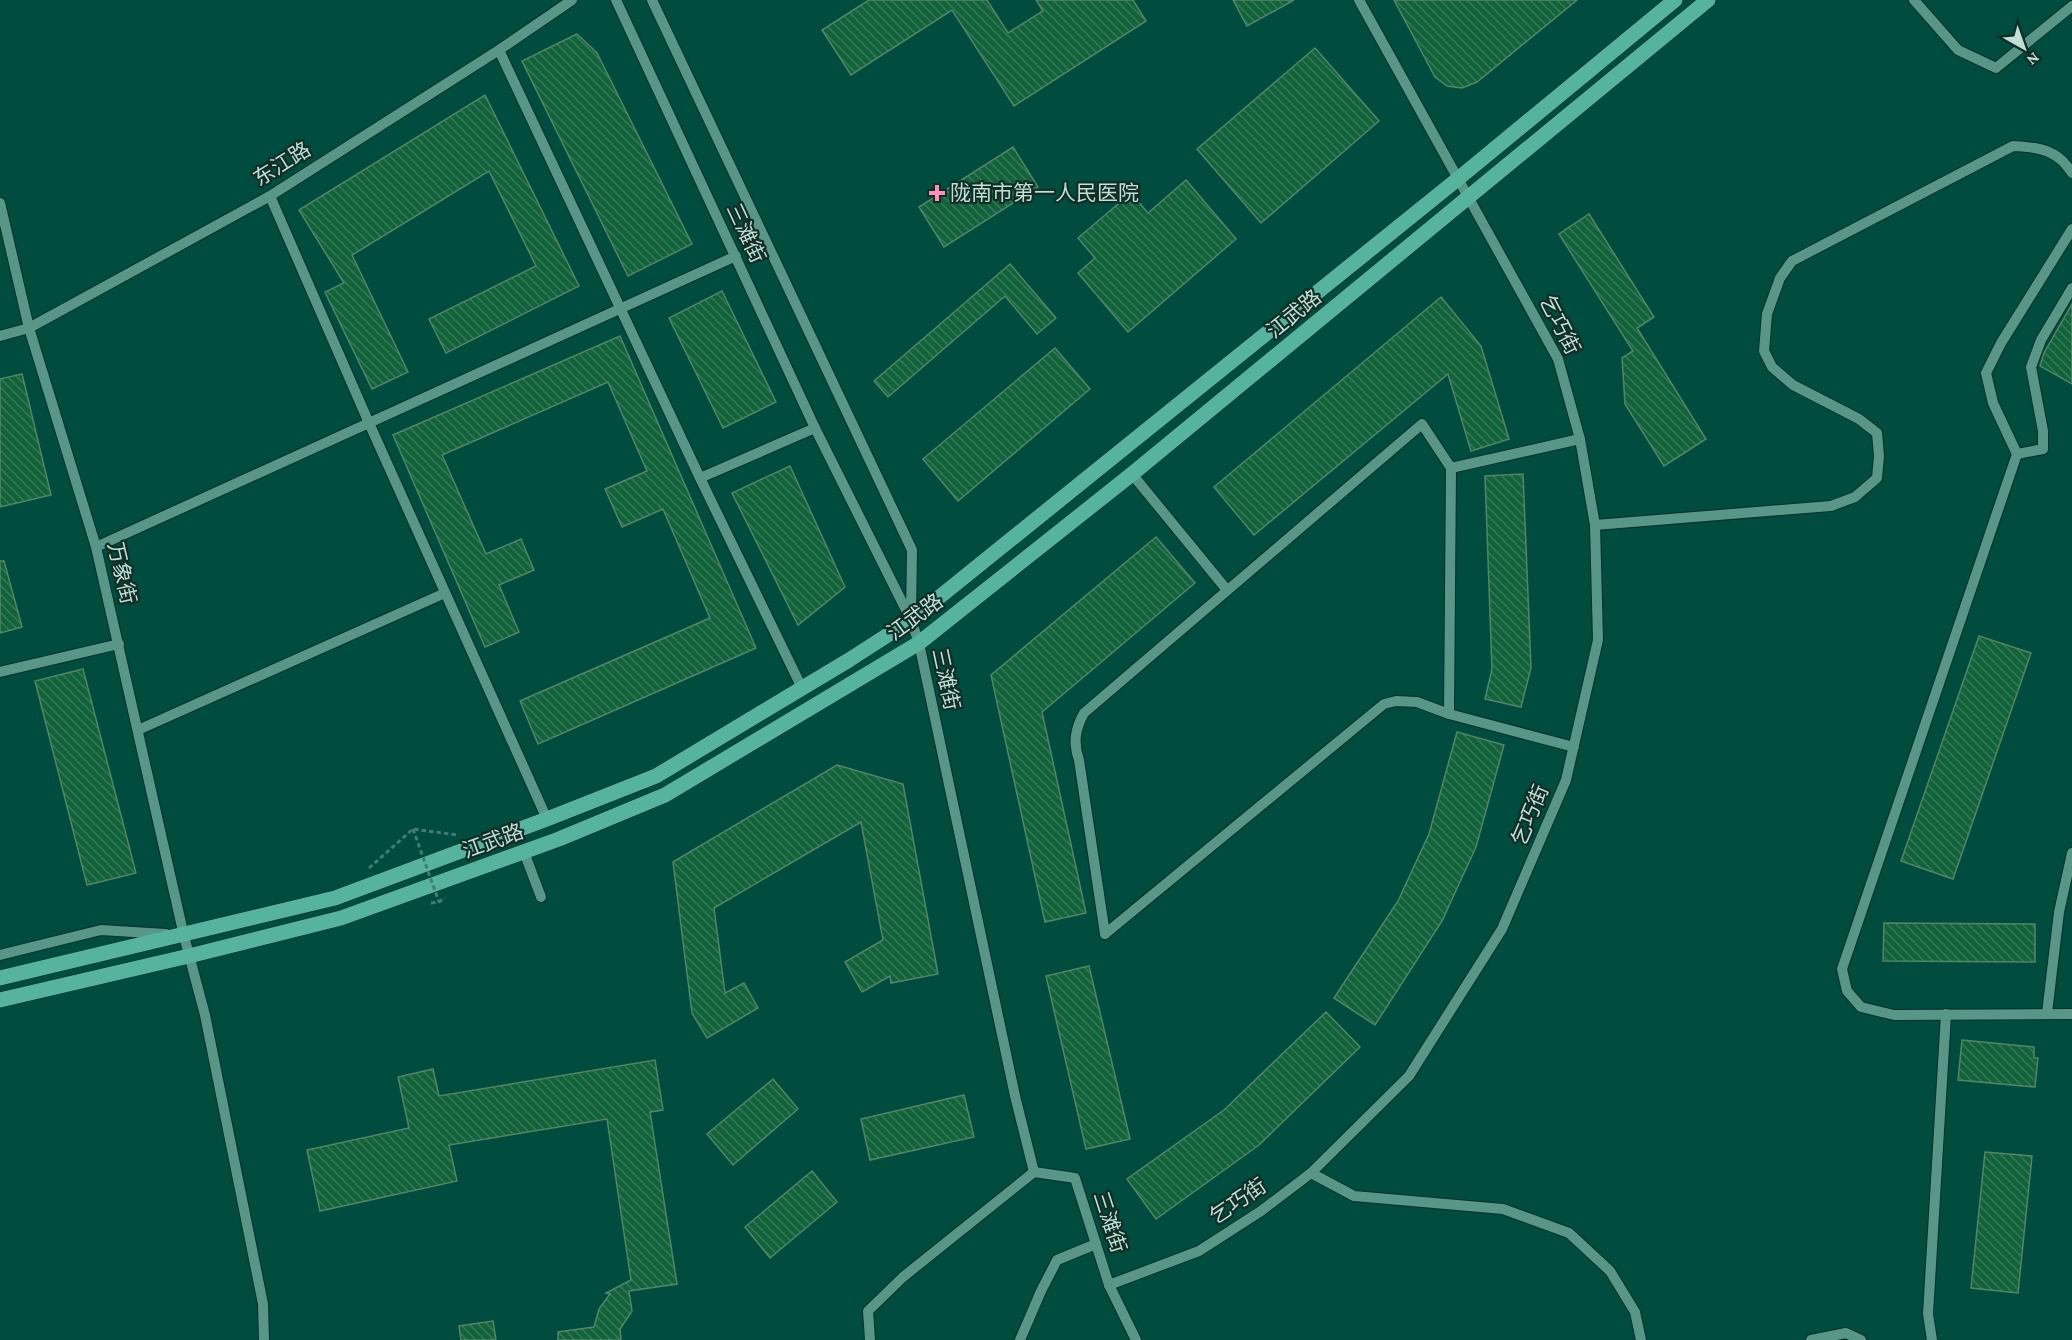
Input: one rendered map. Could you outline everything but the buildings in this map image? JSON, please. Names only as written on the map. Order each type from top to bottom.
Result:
[{"type":"main road","name":"江武路","points":[[0,978],[184,936],[335,898],[656,776],[911,620],[1676,0]]},
{"type":"main road","name":"江武路","points":[[0,1000],[341,918],[524,852],[665,795],[919,643],[1132,474],[1708,0]]},
{"type":"street","name":"东江路","points":[[0,336],[29,328],[270,196],[499,50],[572,0]]},
{"type":"street","name":"三滩街","points":[[616,0],[815,428],[911,620],[919,643],[1013,1084],[1034,1172],[1075,1178],[1109,1285],[1136,1340]]},
{"type":"street","points":[[652,0],[912,550],[911,620]]},
{"type":"street","name":"乞巧街","points":[[1109,1285],[1199,1251],[1262,1211],[1311,1173],[1409,1076],[1502,929],[1566,780],[1598,640],[1595,525],[1580,439],[1558,359],[1359,0]]},
{"type":"street","points":[[1914,0],[1958,50],[1996,68],[2072,6]]},
{"type":"street","points":[[499,50],[700,478],[802,688]]},
{"type":"street","points":[[1595,525],[1831,506],[1855,497],[1876,478],[1879,456],[1877,433],[1859,419],[1793,385],[1772,367],[1764,351],[1767,314],[1780,278],[1792,261],[2013,146],[2039,147],[2066,162],[2072,173]]},
{"type":"street","points":[[270,196],[547,819]]},
{"type":"street","name":"万象街","points":[[0,203],[29,328],[96,547],[184,936],[205,1015],[262,1304],[264,1340]]},
{"type":"street","points":[[2072,229],[2001,343],[1986,373],[1993,403],[2017,454],[1842,969],[1846,991],[1861,1007],[1894,1015],[2072,1014]]},
{"type":"street","points":[[96,547],[736,256]]},
{"type":"street","points":[[2017,454],[2043,449],[2043,431],[2031,367],[2041,340],[2072,288]]},
{"type":"street","points":[[1449,714],[1451,468],[1422,424],[1091,706],[1079,722],[1075,741],[1105,934],[1384,704],[1396,701],[1417,702],[1449,714],[1574,747]]},
{"type":"street","points":[[700,478],[815,428]]},
{"type":"street","points":[[1451,468],[1580,439]]},
{"type":"street","points":[[1132,474],[1227,591]]},
{"type":"street","points":[[138,730],[445,593]]},
{"type":"street","points":[[0,672],[118,644]]},
{"type":"street","points":[[524,852],[541,897]]},
{"type":"street","points":[[2047,1013],[2059,912],[2072,853]]},
{"type":"street","points":[[0,955],[101,930],[184,936]]},
{"type":"street","points":[[1932,1340],[1928,1314],[1946,1014]]},
{"type":"street","points":[[870,1340],[868,1311],[903,1277],[1034,1172]]},
{"type":"street","points":[[1311,1173],[1354,1196],[1503,1209],[1569,1233],[1610,1271],[1635,1312],[1641,1340]]},
{"type":"street","points":[[1020,1340],[1057,1260],[1096,1244]]},
{"type":"street","points":[[1811,1340],[1846,1333],[1861,1340]]},
{"type":"path","points":[[361,875],[413,829],[459,835]]},
{"type":"path","points":[[413,829],[439,902]]},
{"type":"place","name":"陇南市第一人民医院","points":[[937,193]]}]
